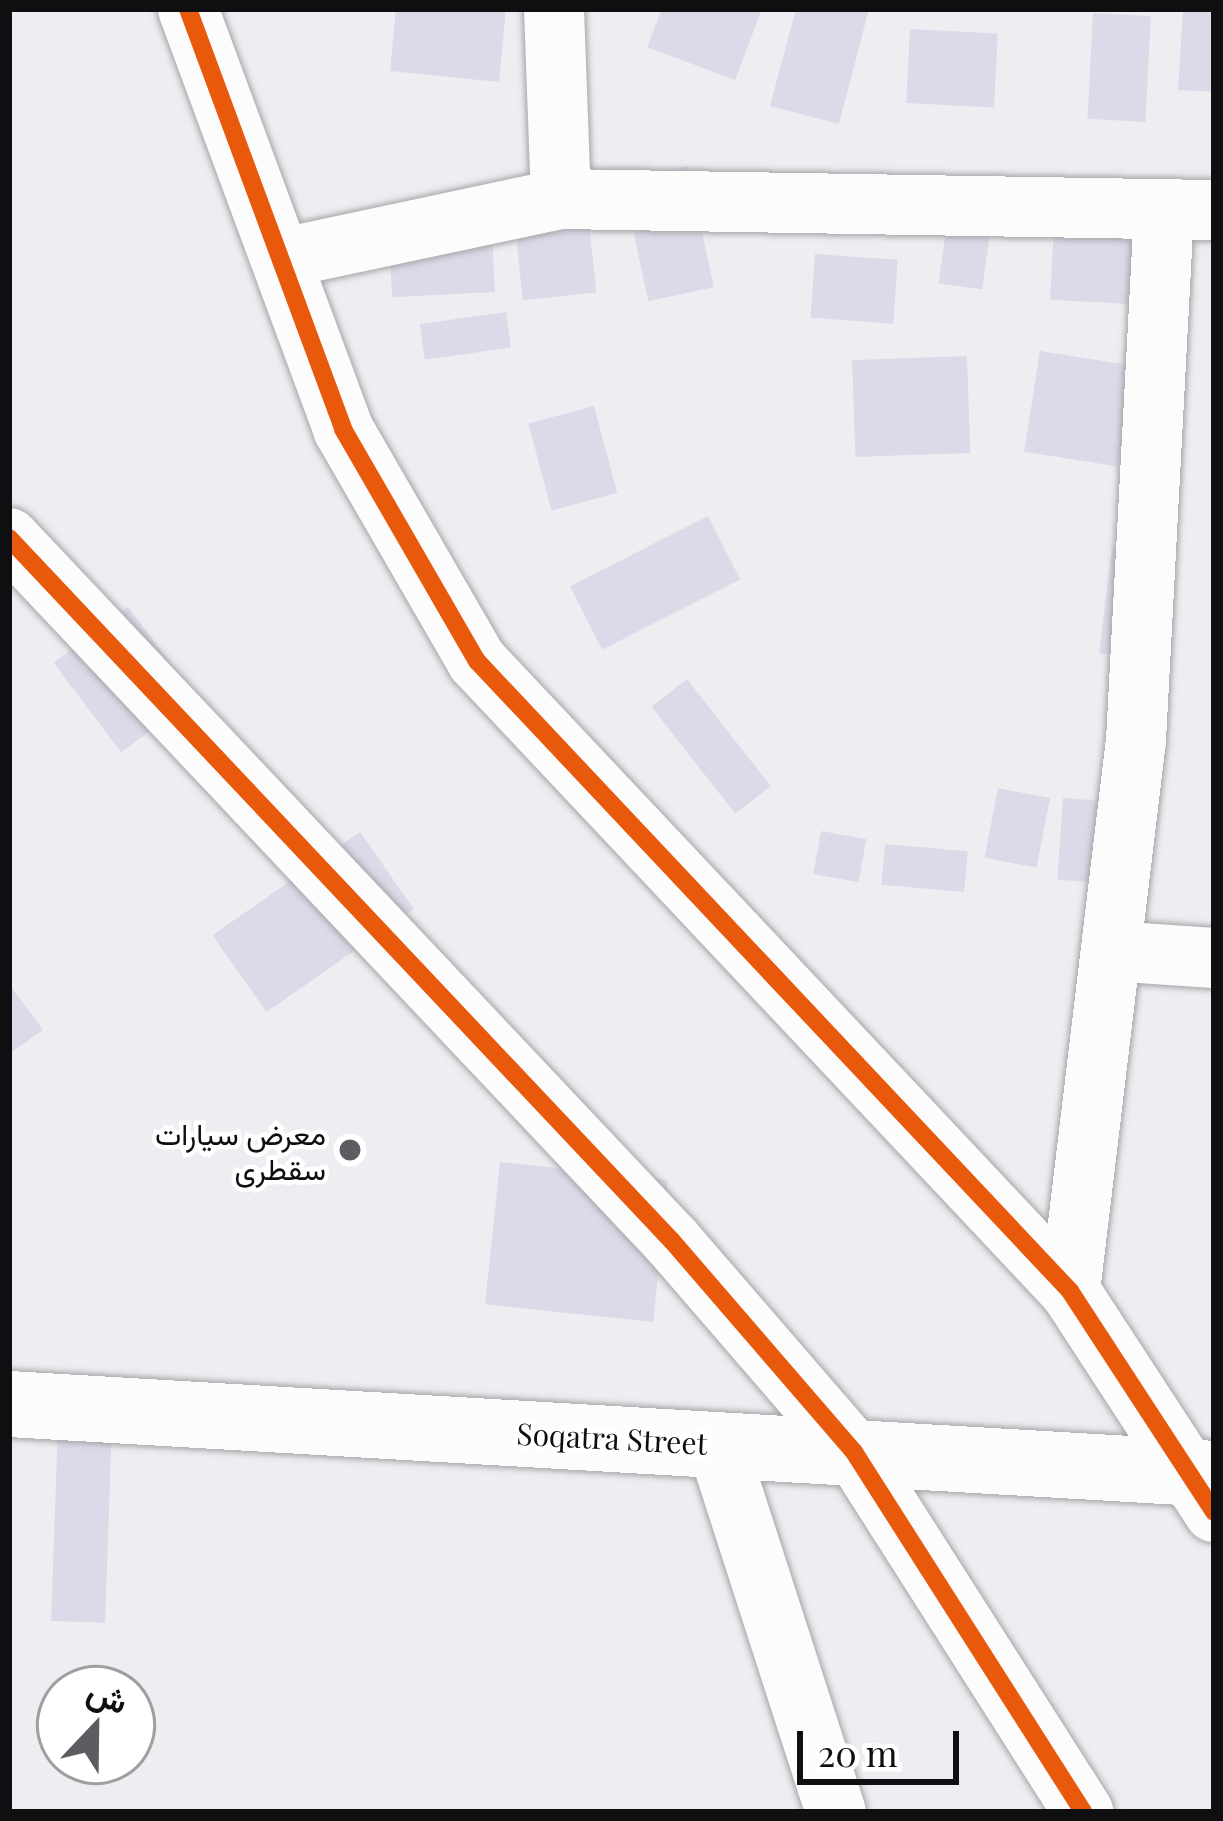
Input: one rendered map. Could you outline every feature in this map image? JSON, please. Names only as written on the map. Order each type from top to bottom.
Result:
[{"type":"street","points":[[188,9],[343,429],[477,661],[1070,1291],[1207,1486]]},
{"type":"street","points":[[554,9],[561,199]]},
{"type":"street","points":[[283,258],[561,199],[1189,210],[1136,740],[1070,1291]]},
{"type":"street","points":[[9,538],[672,1241],[854,1452],[1083,1812]]},
{"type":"street","points":[[1111,951],[1214,958]]},
{"type":"street","name":"Soqatra Street","points":[[9,1403],[854,1452],[1207,1486]]},
{"type":"street","points":[[716,1444],[836,1812]]},
{"type":"building","points":[[396,9],[506,9],[499,82],[390,71]]},
{"type":"building","points":[[662,9],[762,9],[735,80],[647,47]]},
{"type":"building","points":[[796,9],[869,9],[839,124],[770,106]]},
{"type":"building","points":[[1183,9],[1214,9],[1214,92],[1178,90]]},
{"type":"building","points":[[1093,13],[1151,16],[1145,122],[1087,119]]},
{"type":"building","points":[[910,29],[998,34],[994,108],[906,103]]},
{"type":"building","points":[[688,166],[714,287],[648,301],[622,180]]},
{"type":"building","points":[[1055,206],[1161,212],[1156,305],[1050,300]]},
{"type":"building","points":[[588,213],[596,293],[523,300],[514,221]]},
{"type":"building","points":[[948,216],[992,222],[982,289],[939,283]]},
{"type":"building","points":[[492,235],[495,292],[392,297],[389,240]]},
{"type":"building","points":[[815,254],[898,260],[893,324],[811,318]]},
{"type":"building","points":[[506,312],[511,348],[425,360],[420,324]]},
{"type":"building","points":[[1040,351],[1134,366],[1118,467],[1024,452]]},
{"type":"building","points":[[967,356],[970,453],[855,457],[852,360]]},
{"type":"building","points":[[594,406],[617,493],[552,511],[528,424]]},
{"type":"building","points":[[708,516],[740,579],[602,650],[570,586]]},
{"type":"building","points":[[1112,548],[1143,552],[1130,657],[1099,653]]},
{"type":"building","points":[[128,607],[195,696],[121,752],[54,663]]},
{"type":"building","points":[[687,679],[771,786],[735,814],[652,707]]},
{"type":"building","points":[[998,788],[1050,798],[1036,868],[984,858]]},
{"type":"building","points":[[1063,798],[1133,803],[1127,885],[1057,880]]},
{"type":"building","points":[[821,831],[866,839],[859,882],[813,874]]},
{"type":"building","points":[[360,832],[414,909],[266,1012],[213,935]]},
{"type":"building","points":[[885,844],[968,851],[964,892],[881,885]]},
{"type":"building","points":[[9,984],[43,1030],[9,1054]]},
{"type":"building","points":[[500,1162],[668,1180],[653,1322],[485,1304]]},
{"type":"building","points":[[58,1423],[112,1425],[105,1623],[51,1621]]},
{"type":"cycle path","points":[[188,9],[343,429],[477,661],[1070,1291],[1214,1512]]},
{"type":"cycle path","points":[[9,538],[672,1241],[854,1452],[1083,1812]]},
{"type":"place","name":"معرض سيارات سقطرى","points":[[350,1150]]}]
